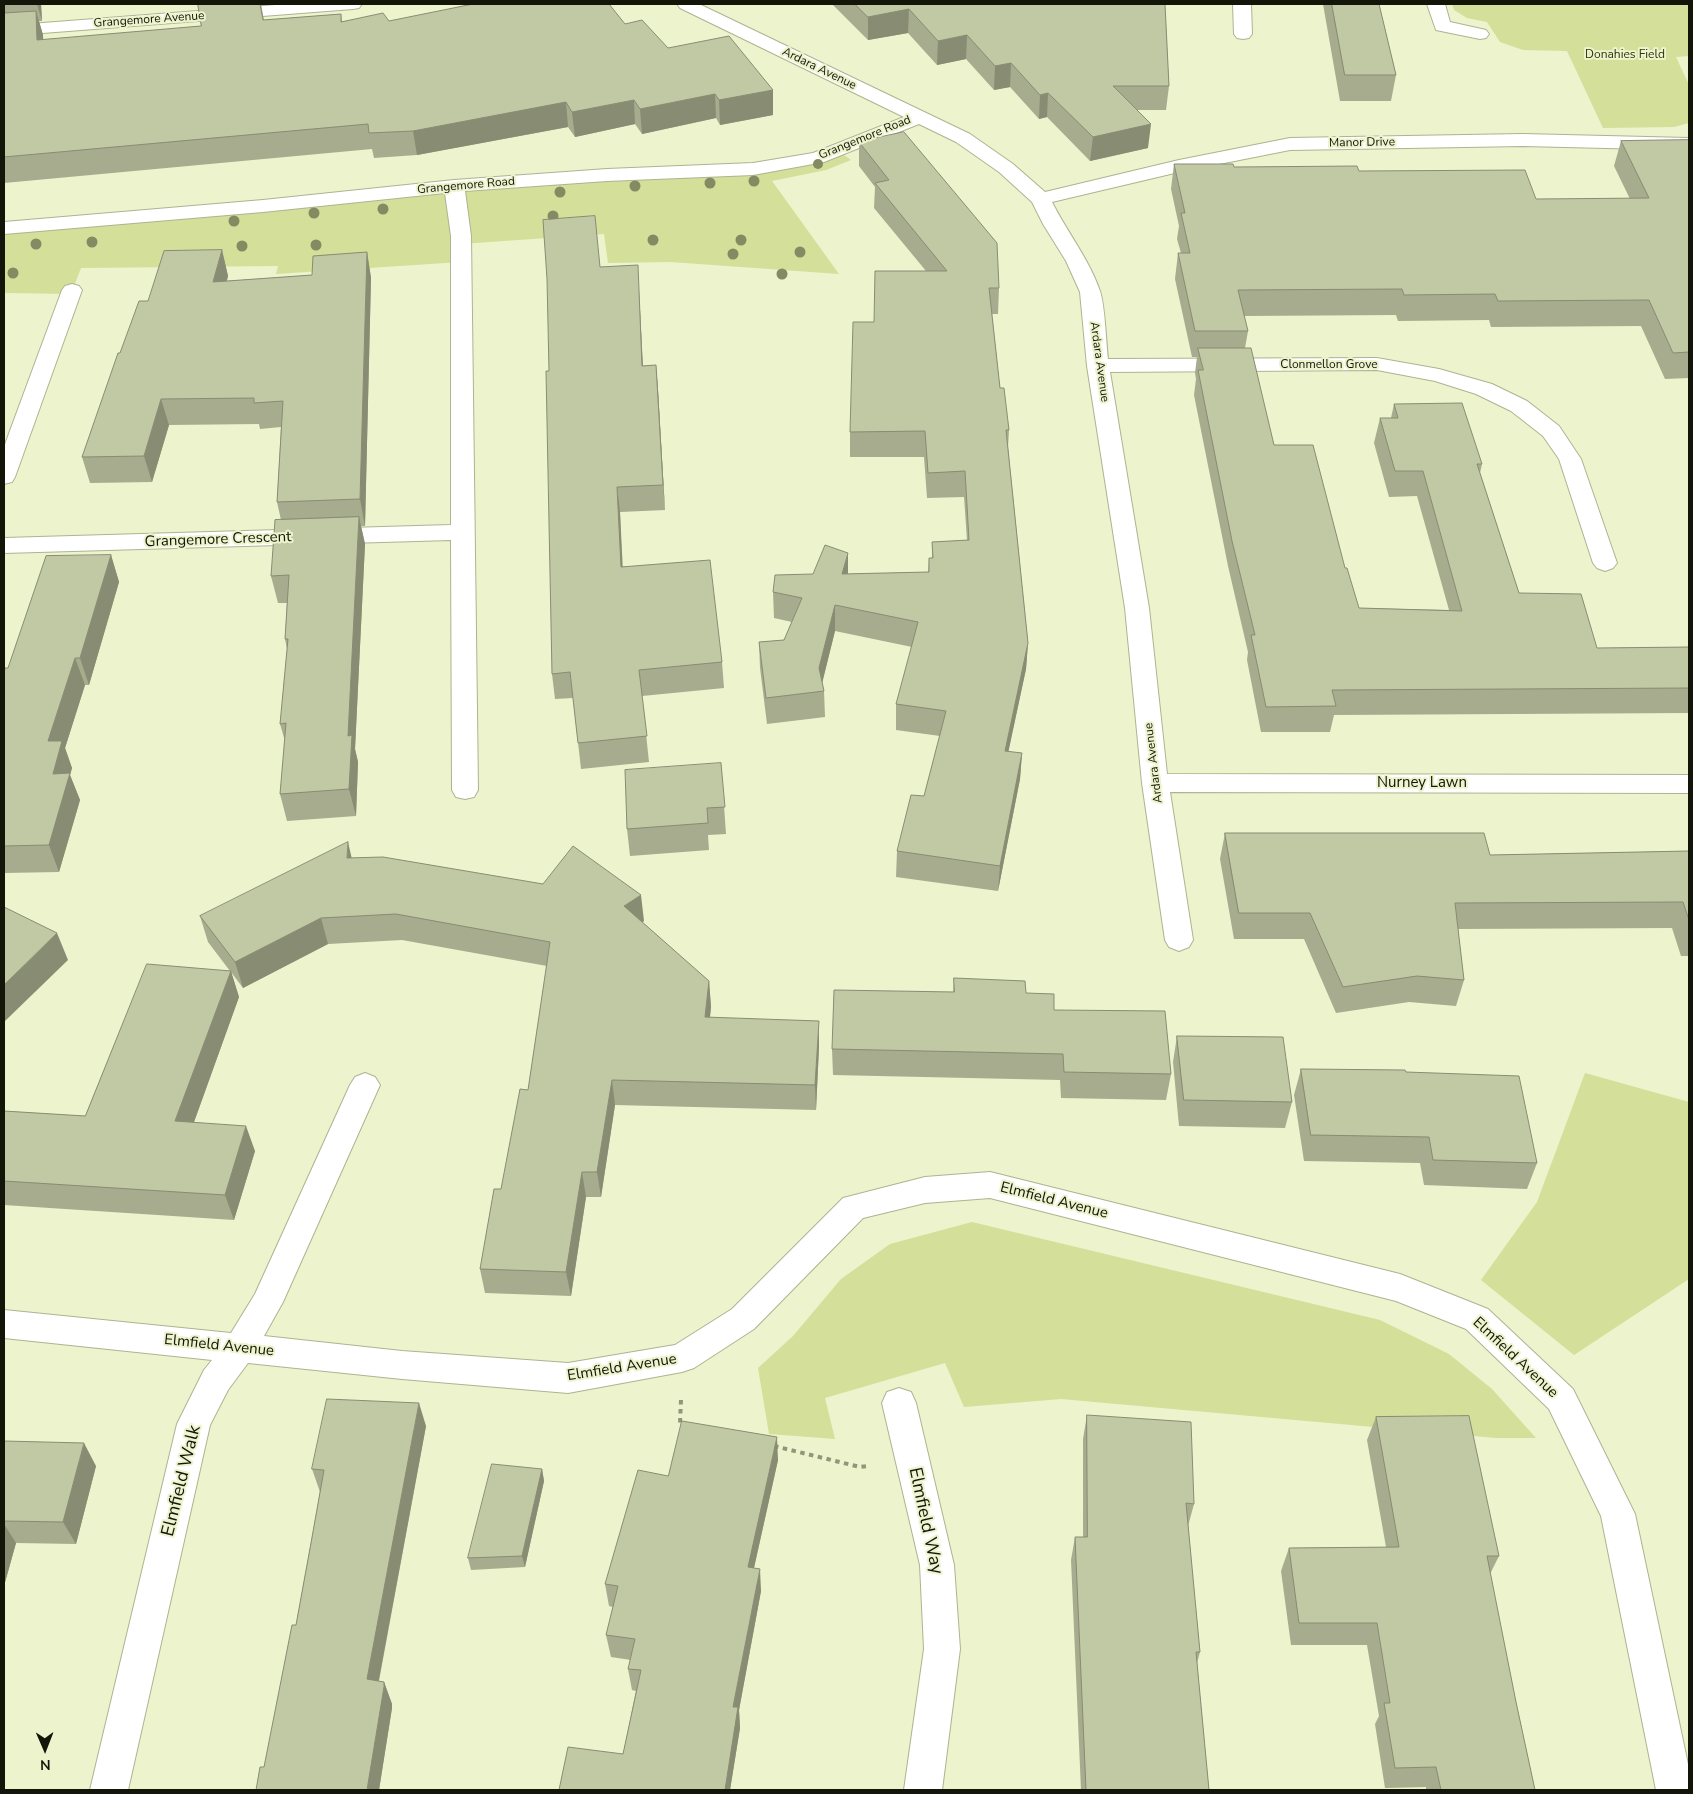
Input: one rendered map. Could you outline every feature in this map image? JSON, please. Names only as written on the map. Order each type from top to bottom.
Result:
[{"type":"street","points":[[120,4],[122,22]]},
{"type":"street","name":"Grangemore Avenue","points":[[4,31],[353,4]]},
{"type":"street","name":"Ardara Avenue","points":[[686,4],[963,138],[1006,168],[1042,199],[1053,224],[1076,261],[1090,292],[1098,366],[1137,608],[1155,783],[1179,940]]},
{"type":"street","points":[[705,14],[731,4]]},
{"type":"street","points":[[1242,4],[1242,34]]},
{"type":"street","points":[[1436,4],[1442,26],[1480,34]]},
{"type":"street","name":"Grangemore Road","points":[[4,228],[263,206],[454,186],[607,175],[753,169],[817,158],[920,116]]},
{"type":"street","name":"Manor Drive","points":[[1042,199],[1123,178],[1290,144],[1523,140],[1689,144]]},
{"type":"street","points":[[454,186],[461,236],[464,790]]},
{"type":"street","points":[[4,478],[72,290]]},
{"type":"street","name":"Clonmellon Grove","points":[[1098,366],[1377,364],[1438,375],[1484,389],[1519,406],[1550,431],[1570,459],[1605,563]]},
{"type":"street","name":"Grangemore Crescent","points":[[4,546],[463,532]]},
{"type":"street","name":"Nurney Lawn","points":[[1155,783],[1689,784]]},
{"type":"street","name":"Elmfield Walk","points":[[109,1790],[194,1424],[216,1380],[240,1348],[267,1302],[365,1084]]},
{"type":"street","name":"Elmfield Avenue","points":[[4,1324],[402,1365],[568,1378],[682,1358],[743,1318],[854,1207],[925,1190],[990,1185],[1400,1288],[1477,1319],[1560,1399],[1618,1514],[1675,1790]]},
{"type":"street","name":"Elmfield Way","points":[[899,1403],[937,1565],[942,1649],[923,1790]]},
{"type":"path","points":[[682,1358],[680,1424],[689,1426]]},
{"type":"path","points":[[765,1444],[860,1467],[913,1462]]},
{"type":"green space","name":"Donahies Field","points":[[1452,4],[1689,4],[1689,56],[1676,57],[1689,85],[1689,123],[1674,127],[1603,128],[1567,51],[1523,50],[1500,42],[1487,22],[1467,18],[1454,10]]},
{"type":"green space","points":[[837,150],[851,160],[826,170],[772,181],[839,274],[671,262],[608,263],[604,234],[461,244],[461,262],[276,274],[278,266],[81,268],[71,294],[4,293],[4,229],[263,206],[753,169]]},
{"type":"green space","points":[[1585,1073],[1689,1102],[1689,1279],[1574,1355],[1481,1280],[1537,1202]]},
{"type":"green space","points":[[972,1222],[1380,1320],[1449,1354],[1492,1389],[1536,1438],[1496,1438],[1061,1399],[964,1407],[945,1363],[825,1398],[835,1439],[769,1434],[758,1368],[793,1336],[841,1279],[890,1244]]},
{"type":"building","points":[[198,4],[260,4],[263,20],[341,14],[341,22],[383,13],[389,21],[473,4],[609,4],[625,24],[642,20],[668,48],[729,36],[773,90],[719,100],[715,94],[640,109],[634,100],[572,112],[566,102],[413,131],[369,133],[368,124],[4,157],[4,13],[36,11],[37,40],[201,26]]},
{"type":"building","points":[[855,4],[1165,4],[1169,86],[1113,86],[1151,124],[1093,137],[1048,93],[1040,95],[1011,63],[995,66],[967,35],[938,41],[909,9],[868,17]]},
{"type":"building","points":[[1332,4],[1379,4],[1396,75],[1345,75]]},
{"type":"building","points":[[904,132],[997,243],[999,288],[989,288],[1000,388],[1004,388],[1009,430],[1006,430],[1028,643],[1005,751],[1022,753],[1000,866],[897,851],[911,795],[924,796],[946,711],[896,704],[918,622],[835,605],[819,668],[824,691],[766,698],[759,642],[784,640],[802,598],[773,592],[775,575],[813,574],[825,545],[848,553],[842,574],[929,572],[929,558],[933,558],[932,542],[969,540],[965,471],[928,473],[925,431],[850,432],[853,322],[874,322],[875,271],[947,271],[875,183],[889,180],[859,142]]},
{"type":"building","points":[[1689,140],[1689,352],[1673,353],[1649,300],[1498,301],[1495,294],[1404,295],[1402,289],[1238,290],[1248,331],[1195,331],[1178,253],[1190,253],[1181,213],[1185,213],[1174,164],[1233,164],[1234,167],[1357,166],[1359,171],[1525,170],[1536,199],[1649,198],[1621,141]]},
{"type":"building","points":[[595,216],[600,267],[638,265],[642,366],[656,365],[663,485],[617,487],[621,567],[710,560],[722,662],[639,670],[647,736],[578,743],[570,672],[552,674],[546,371],[549,371],[547,279],[543,220]]},
{"type":"building","points":[[222,250],[213,282],[312,275],[313,256],[367,252],[360,499],[277,502],[283,401],[254,403],[254,398],[161,399],[144,456],[82,457],[118,353],[120,353],[139,301],[148,301],[164,251]]},
{"type":"building","points":[[1198,348],[1251,348],[1274,445],[1313,445],[1345,568],[1347,568],[1359,608],[1462,611],[1423,471],[1395,471],[1380,418],[1398,418],[1394,404],[1462,403],[1482,464],[1477,464],[1519,593],[1581,594],[1597,648],[1689,647],[1689,688],[1332,690],[1336,706],[1266,707],[1251,635],[1255,635],[1232,541],[1198,370],[1203,370]]},
{"type":"building","points":[[359,517],[348,736],[352,735],[349,789],[280,794],[286,723],[280,724],[288,639],[285,639],[289,575],[271,576],[275,520]]},
{"type":"building","points":[[111,555],[80,658],[75,658],[48,741],[62,741],[53,774],[70,773],[49,845],[4,846],[4,672],[5,668],[8,668],[46,556]]},
{"type":"building","points":[[721,763],[725,807],[707,808],[708,823],[627,829],[625,770]]},
{"type":"building","points":[[1225,833],[1484,833],[1490,855],[1689,851],[1689,920],[1683,902],[1455,903],[1464,980],[1417,976],[1343,987],[1310,913],[1239,913]]},
{"type":"building","points":[[348,842],[347,858],[383,857],[543,884],[573,846],[641,895],[624,906],[709,981],[705,1017],[819,1021],[815,1085],[612,1080],[597,1172],[582,1172],[566,1272],[480,1269],[494,1189],[501,1189],[520,1089],[528,1090],[550,942],[396,914],[321,918],[235,962],[200,916]]},
{"type":"building","points":[[4,907],[57,933],[4,985]]},
{"type":"building","points":[[147,964],[231,971],[175,1121],[246,1126],[225,1195],[4,1181],[4,1111],[85,1116]]},
{"type":"building","points":[[954,978],[1025,981],[1026,993],[1054,994],[1054,1010],[1165,1011],[1171,1074],[1064,1072],[1063,1054],[832,1049],[834,990],[954,992]]},
{"type":"building","points":[[1177,1036],[1283,1037],[1292,1102],[1184,1100]]},
{"type":"building","points":[[1301,1069],[1405,1070],[1406,1072],[1519,1076],[1537,1163],[1433,1160],[1429,1137],[1311,1135]]},
{"type":"building","points":[[327,1399],[419,1403],[367,1679],[384,1682],[384,1687],[367,1790],[256,1790],[260,1767],[264,1767],[292,1625],[296,1625],[311,1543],[324,1470],[312,1469]]},
{"type":"building","points":[[1087,1415],[1191,1422],[1194,1504],[1186,1503],[1200,1652],[1196,1652],[1209,1790],[1086,1790],[1075,1537],[1087,1537]]},
{"type":"building","points":[[1469,1416],[1499,1556],[1487,1556],[1535,1790],[1441,1790],[1436,1767],[1395,1768],[1384,1703],[1390,1703],[1377,1623],[1299,1623],[1289,1548],[1399,1547],[1376,1417]]},
{"type":"building","points":[[682,1421],[777,1437],[748,1567],[760,1569],[733,1707],[738,1707],[725,1790],[559,1790],[568,1747],[623,1754],[641,1670],[628,1669],[635,1639],[606,1635],[618,1586],[605,1584],[638,1470],[668,1476]]},
{"type":"building","points":[[4,1441],[84,1443],[63,1522],[4,1521]]},
{"type":"building","points":[[492,1464],[542,1469],[522,1556],[468,1558]]}]
